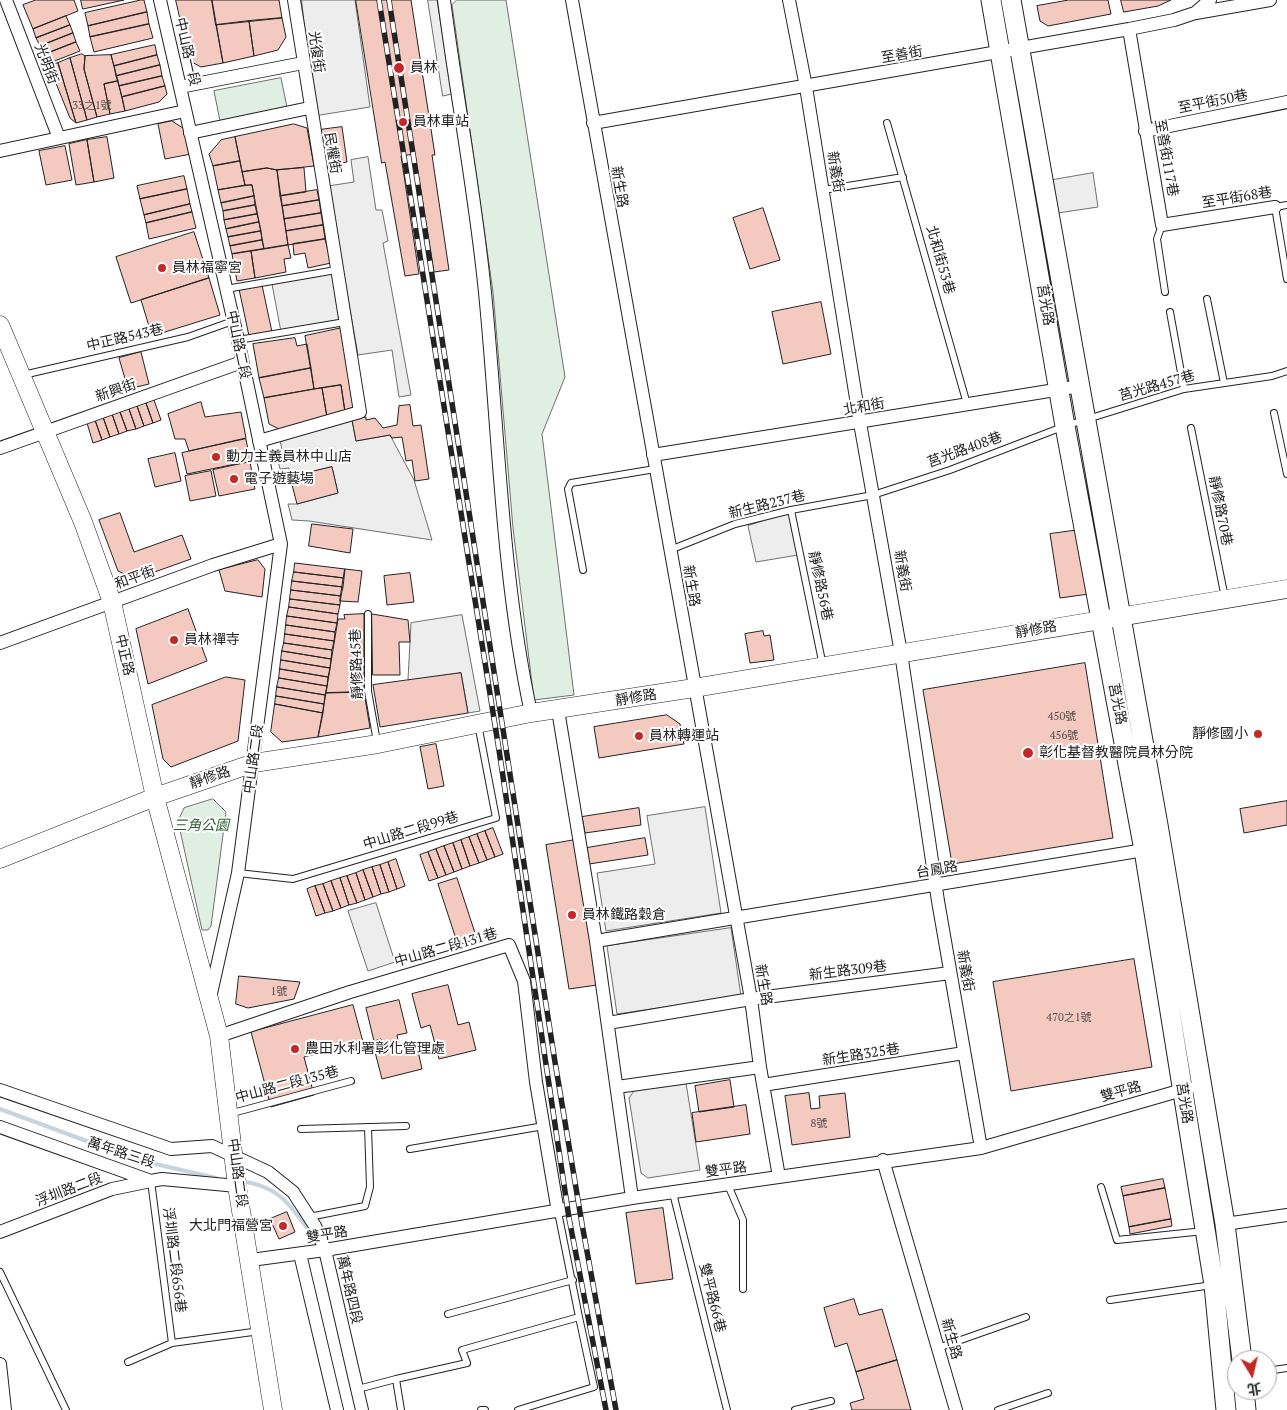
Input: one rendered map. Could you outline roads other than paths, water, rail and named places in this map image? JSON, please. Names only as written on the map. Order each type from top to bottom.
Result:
[{"type":"main road","name":"莒光路","points":[[991,0],[1010,51],[1080,386],[1158,825],[1192,1088],[1204,1231],[1214,1285],[1226,1410]]},
{"type":"main road","name":"莒光路","points":[[1011,0],[1010,51],[1065,426],[1144,850],[1192,1088],[1225,1224],[1241,1350]]},
{"type":"street","name":"光明街","points":[[6,0],[58,138]]},
{"type":"street","name":"中山路一段","points":[[160,0],[185,111]]},
{"type":"street","name":"光復街","points":[[294,0],[310,108]]},
{"type":"street","points":[[444,0],[486,301],[503,519],[517,648],[531,713]]},
{"type":"street","name":"新生路","points":[[572,0],[736,919],[780,1177]]},
{"type":"street","name":"新義街","points":[[789,0],[806,87],[860,423],[901,653],[935,886],[981,1148]]},
{"type":"street","name":"至善街","points":[[593,123],[1129,29],[1174,20],[1195,13],[1210,0]]},
{"type":"street","points":[[1195,13],[1270,0]]},
{"type":"street","name":"至善街117巷","points":[[1129,29],[1162,225]]},
{"type":"street","points":[[180,87],[303,63]]},
{"type":"street","name":"至平街50巷","points":[[1145,131],[1287,102]]},
{"type":"street","points":[[190,133],[310,108]]},
{"type":"street","name":"民權街","points":[[259,441],[360,412],[310,108]]},
{"type":"street","points":[[0,151],[185,111]]},
{"type":"street","name":"中山路二段","points":[[185,111],[238,340],[281,544],[254,764],[238,872],[210,998],[219,1036],[238,1186],[273,1410]]},
{"type":"street","name":"至平街68巷","points":[[1162,225],[1281,206]]},
{"type":"street","name":"中正路","points":[[0,325],[83,522],[112,602],[155,796],[210,998]]},
{"type":"street","name":"新興街","points":[[0,448],[242,362]]},
{"type":"street","name":"北和街","points":[[653,455],[1080,386]]},
{"type":"street","name":"和平街","points":[[0,643],[213,565],[281,544]]},
{"type":"street","name":"靜修路","points":[[0,859],[155,796],[254,764],[378,744],[531,713],[823,667],[1287,589]]},
{"type":"street","points":[[558,710],[596,940],[632,1198]]},
{"type":"street","name":"台鳳路","points":[[596,940],[736,919],[1144,850]]},
{"type":"street","name":"中山路二段131巷","points":[[219,1036],[350,992],[509,945],[524,981],[558,1212]]},
{"type":"street","name":"新生路309巷","points":[[608,1022],[750,999],[950,973]]},
{"type":"street","name":"新生路325巷","points":[[763,1085],[964,1053]]},
{"type":"street","points":[[617,1087],[760,1067]]},
{"type":"street","name":"雙平路","points":[[251,1260],[325,1250],[632,1198],[728,1185],[883,1160],[981,1148],[1192,1088]]},
{"type":"street","name":"萬年路三段","points":[[0,1090],[171,1149],[212,1146],[234,1156]]},
{"type":"street","name":"萬年路三段","points":[[0,1127],[151,1181],[162,1179],[238,1186]]},
{"type":"street","name":"萬年路四段","points":[[234,1156],[268,1172],[293,1192],[309,1217],[325,1250],[362,1410]]},
{"type":"street","name":"新生路","points":[[883,1160],[956,1410]]},
{"type":"street","name":"浮圳路二段","points":[[0,1232],[112,1189],[151,1181]]},
{"type":"street","points":[[1225,1224],[1287,1215]]},
{"type":"street","points":[[300,1254],[337,1410]]},
{"type":"street","points":[[0,1364],[5,1410]]},
{"type":"lane","name":"北和街53巷","points":[[888,124],[967,404]]},
{"type":"lane","points":[[823,190],[903,177]]},
{"type":"lane","points":[[1281,206],[1287,279]]},
{"type":"lane","name":"至善街117巷","points":[[1162,225],[1157,239],[1165,292]]},
{"type":"lane","points":[[226,289],[336,270]]},
{"type":"lane","points":[[1208,299],[1224,383]]},
{"type":"lane","points":[[1170,312],[1184,389]]},
{"type":"lane","name":"中正路543巷","points":[[22,375],[188,337],[233,320]]},
{"type":"lane","points":[[238,340],[345,322]]},
{"type":"lane","name":"莒光路457巷","points":[[1065,426],[1184,389],[1272,376],[1287,371]]},
{"type":"lane","points":[[1274,413],[1287,474]]},
{"type":"lane","name":"莒光路408巷","points":[[873,495],[950,470],[1065,426]]},
{"type":"lane","name":"靜修路70巷","points":[[1191,428],[1225,600]]},
{"type":"lane","points":[[583,570],[568,489],[571,483],[655,469]]},
{"type":"lane","name":"新生路237巷","points":[[670,550],[735,524],[792,510],[873,495]]},
{"type":"lane","name":"靜修路56巷","points":[[792,510],[823,667]]},
{"type":"lane","name":"靜修路45巷","points":[[368,614],[368,691],[378,744]]},
{"type":"lane","name":"中山路二段99巷","points":[[238,872],[293,879],[496,818],[477,723]]},
{"type":"lane","name":"中山路二段135巷","points":[[229,1114],[351,1081]]},
{"type":"lane","points":[[301,1129],[406,1126]]},
{"type":"lane","points":[[410,1149],[544,1126]]},
{"type":"lane","points":[[309,1217],[365,1206],[370,1187],[368,1127]]},
{"type":"lane","name":"浮圳路二段656巷","points":[[151,1181],[172,1344]]},
{"type":"lane","points":[[728,1185],[743,1220],[743,1289]]},
{"type":"lane","points":[[1101,1187],[1117,1240],[1204,1231]]},
{"type":"lane","name":"雙平路66巷","points":[[673,1193],[727,1410]]},
{"type":"lane","points":[[518,1410],[594,1387],[558,1212]]},
{"type":"lane","points":[[0,1272],[66,1410]]},
{"type":"lane","points":[[448,1314],[573,1280]]},
{"type":"lane","points":[[1110,1300],[1214,1285]]},
{"type":"lane","points":[[358,1389],[467,1363],[462,1350],[579,1317]]},
{"type":"lane","points":[[938,1348],[1026,1317]]},
{"type":"lane","points":[[128,1362],[172,1344],[262,1331]]},
{"type":"lane","points":[[396,1379],[401,1410]]},
{"type":"lane","points":[[998,1410],[1048,1393]]},
{"type":"lane","points":[[794,1410],[831,1401]]},
{"type":"waterway","points":[[0,1109],[138,1160],[216,1178]]},
{"type":"waterway","points":[[240,1181],[265,1187],[283,1199],[313,1236]]},
{"type":"railway","points":[[379,0],[499,750],[569,1218],[606,1410]]},
{"type":"railway","points":[[389,0],[555,1062],[616,1410]]},
{"type":"place","name":"員林","points":[[399,68]]},
{"type":"place","name":"員林車站","points":[[403,122]]},
{"type":"place","name":"員林福寧宮","points":[[162,268]]},
{"type":"place","name":"動力主義員林中山店","points":[[216,457]]},
{"type":"place","name":"電子遊藝場","points":[[234,479]]},
{"type":"place","name":"員林禪寺","points":[[174,640]]},
{"type":"place","name":"靜修國小","points":[[1258,734]]},
{"type":"place","name":"員林轉運站","points":[[639,736]]},
{"type":"place","name":"彰化基督教醫院員林分院","points":[[1028,753]]},
{"type":"place","name":"員林鐵路穀倉","points":[[572,915]]},
{"type":"place","name":"農田水利署彰化管理處","points":[[295,1049]]},
{"type":"place","name":"大北門福營宮","points":[[283,1226]]},
{"type":"park label","name":"三角公園","points":[[201,826]]}]
